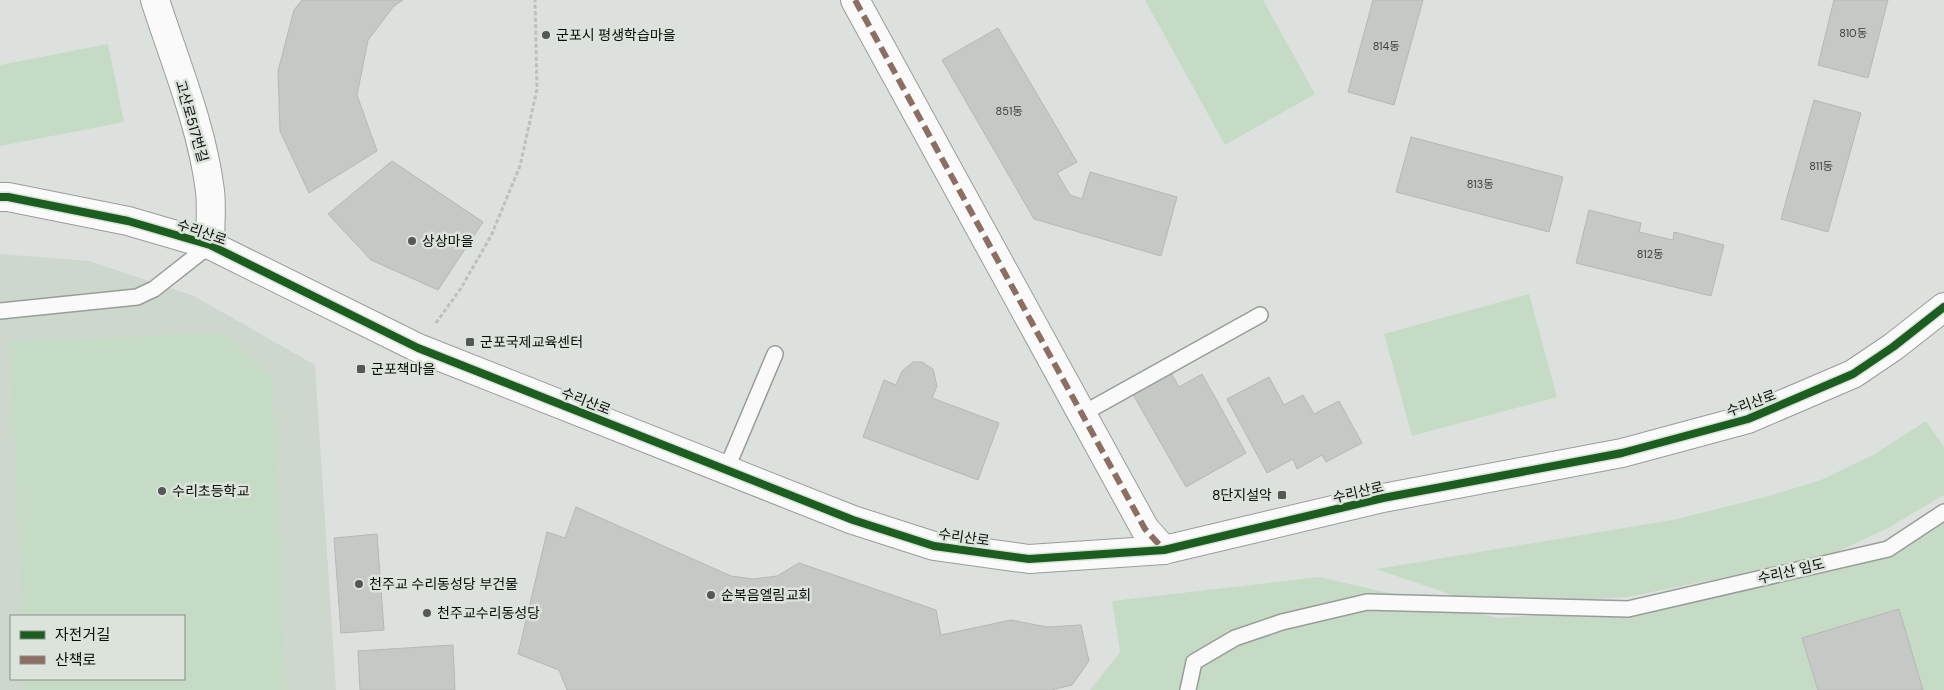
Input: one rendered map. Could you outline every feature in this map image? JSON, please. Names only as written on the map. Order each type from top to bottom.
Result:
[{"type":"street","name":"고산로517번길","points":[[155,0],[194,120],[201,149],[210,192],[210,245]]},
{"type":"street","points":[[855,0],[1145,529],[1164,550]]},
{"type":"street","name":"수리산로","points":[[0,198],[8,197],[128,221],[210,245],[418,348],[853,520],[934,546],[1030,559],[1164,550],[1383,498],[1622,453],[1748,419],[1853,374],[1893,347],[1944,307]]},
{"type":"lane","points":[[0,311],[137,298],[154,289],[210,245]]},
{"type":"lane","points":[[1082,414],[1260,315]]},
{"type":"lane","points":[[726,470],[775,354]]},
{"type":"lane","name":"수리산 임도","points":[[1188,690],[1194,662],[1235,638],[1282,622],[1367,602],[1628,609],[1888,549],[1944,512]]},
{"type":"path","points":[[418,348],[461,288],[491,236],[520,166],[537,89],[535,0]]},
{"type":"shaded area","name":"수리초등학교","points":[[0,254],[89,261],[194,296],[315,365],[336,690],[0,690]]},
{"type":"green space","points":[[1145,0],[1263,0],[1315,94],[1225,145]]},
{"type":"green space","points":[[108,44],[124,122],[0,146],[0,65]]},
{"type":"green space","points":[[1529,294],[1557,397],[1412,436],[1384,334]]},
{"type":"green space","name":"수리초등학교","points":[[225,333],[272,377],[286,690],[25,690],[24,680],[185,680],[185,615],[22,615],[10,341]]},
{"type":"green space","points":[[1926,421],[1944,447],[1944,495],[1888,528],[1826,557],[1627,597],[1545,602],[1458,597],[1376,569],[1677,519],[1765,497],[1821,480],[1873,455]]},
{"type":"green space","points":[[1944,513],[1944,690],[1090,690],[1120,652],[1112,601],[1319,577],[1498,618],[1628,609],[1888,549]]},
{"type":"building","points":[[302,0],[403,0],[394,6],[368,40],[357,95],[377,151],[309,193],[280,131],[278,71],[294,10]]},
{"type":"building","points":[[1373,0],[1423,0],[1394,105],[1348,92]]},
{"type":"building","points":[[1834,0],[1888,0],[1868,78],[1818,65]]},
{"type":"building","points":[[998,28],[1077,162],[1057,173],[1070,195],[1082,199],[1090,172],[1177,197],[1161,256],[1034,219],[942,60]]},
{"type":"building","points":[[1814,100],[1861,113],[1828,232],[1781,219]]},
{"type":"building","points":[[1411,137],[1563,177],[1549,232],[1396,192]]},
{"type":"building","name":"상상마을","points":[[392,161],[483,222],[438,290],[371,260],[328,214]]},
{"type":"building","points":[[1589,210],[1641,223],[1639,232],[1673,240],[1674,232],[1724,245],[1711,296],[1576,263]]},
{"type":"building","points":[[913,362],[922,362],[933,369],[937,386],[932,398],[999,423],[978,480],[863,437],[884,380],[896,385],[902,371]]},
{"type":"building","points":[[1169,369],[1179,387],[1202,374],[1246,453],[1186,487],[1131,391]]},
{"type":"building","points":[[1269,377],[1284,405],[1303,395],[1314,414],[1339,401],[1362,443],[1326,462],[1322,455],[1297,469],[1293,459],[1267,473],[1227,399]]},
{"type":"building","name":"순복음엘림교회","points":[[576,507],[731,576],[753,579],[777,576],[799,563],[936,610],[941,635],[1011,620],[1047,627],[1081,625],[1089,661],[1072,685],[1051,690],[567,690],[559,670],[518,654],[547,532],[565,538]]},
{"type":"building","name":"천주교 수리동성당 부건물","points":[[377,534],[384,630],[341,633],[334,538]]},
{"type":"building","points":[[1899,609],[1923,690],[1818,690],[1802,638]]},
{"type":"building","name":"천주교수리동성당","points":[[453,645],[455,690],[360,690],[358,651]]},
{"type":"marked path","points":[[855,0],[1145,529],[1164,550]]},
{"type":"cycle path","points":[[0,197],[128,221],[210,245],[418,348],[853,520],[934,546],[1029,559],[1164,550],[1383,498],[1622,453],[1748,419],[1853,374],[1893,347],[1944,307]]},
{"type":"place","name":"군포시 평생학습마을","points":[[546,35]]},
{"type":"place","name":"상상마을","points":[[412,241]]},
{"type":"place","name":"군포국제교육센터","points":[[470,342]]},
{"type":"place","name":"군포책마을","points":[[361,369]]},
{"type":"place","name":"수리초등학교","points":[[162,491]]},
{"type":"place","name":"8단지설악","points":[[1282,495]]},
{"type":"place","name":"천주교 수리동성당 부건물","points":[[359,584]]},
{"type":"place","name":"순복음엘림교회","points":[[711,595]]},
{"type":"place","name":"천주교수리동성당","points":[[427,613]]}]
